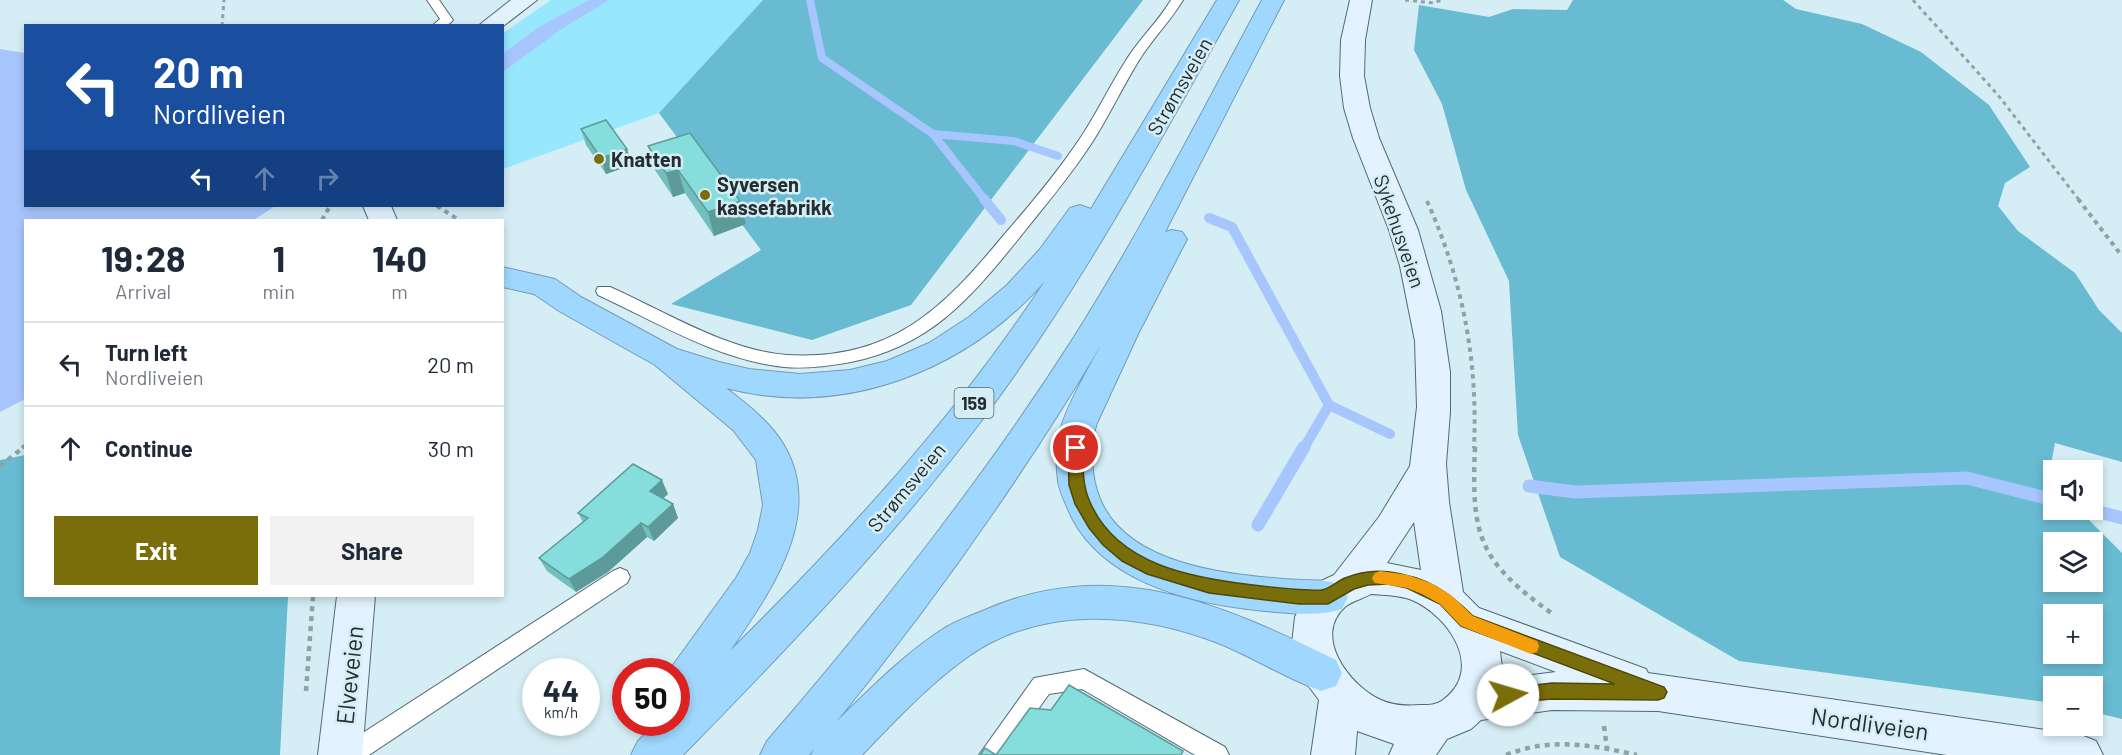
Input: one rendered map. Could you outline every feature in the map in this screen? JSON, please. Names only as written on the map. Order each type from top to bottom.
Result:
[{"type":"highway","points":[[666,357],[747,381],[800,386],[829,385],[891,374],[954,344],[990,318],[1033,276],[1068,234],[1115,157],[1222,0]]},
{"type":"highway","name":"Strømsveien","points":[[653,755],[838,565],[933,458],[1067,274],[1228,0]]},
{"type":"highway","points":[[782,755],[945,552],[1047,404],[1137,256],[1273,0]]},
{"type":"highway","points":[[1292,0],[1223,141],[1114,350],[1077,433],[1074,462],[1077,485],[1083,504],[1108,541],[1127,557],[1174,578],[1209,587],[1270,595],[1339,590]]},
{"type":"highway","points":[[504,277],[544,286],[570,304],[666,357],[745,421],[764,442],[775,467],[781,505],[774,538],[750,590],[690,674]]},
{"type":"highway","points":[[504,296],[570,304]]},
{"type":"highway","points":[[833,755],[913,679],[963,638],[1030,608],[1058,603],[1098,599],[1128,602],[1198,616],[1250,636],[1331,685]]},
{"type":"highway","points":[[633,755],[647,736]]},
{"type":"main road","points":[[492,24],[526,0]]},
{"type":"main road","name":"Sykehusveien","points":[[1361,0],[1351,49],[1353,99],[1365,137],[1406,237],[1424,304],[1431,341],[1434,384],[1433,426],[1428,467],[1438,559],[1456,610]]},
{"type":"main road","name":"Sykehusveien","points":[[1339,590],[1392,528],[1428,467]]},
{"type":"main road","points":[[1368,578],[1388,578],[1428,589],[1456,610],[1479,646],[1483,672],[1479,688],[1471,702],[1422,740],[1405,725],[1375,718],[1331,685],[1313,652],[1311,632],[1317,613],[1339,590],[1368,578]]},
{"type":"main road","name":"Elveveien","points":[[340,755],[356,597]]},
{"type":"main road","name":"Nordliveien","points":[[1456,610],[1658,692]]},
{"type":"main road","points":[[1331,685],[1333,755]]},
{"type":"main road","name":"Nordliveien","points":[[1471,702],[1552,691],[1658,692],[2081,755]]},
{"type":"lane","points":[[434,0],[447,20],[441,24]]},
{"type":"lane","points":[[604,291],[729,346],[785,361],[828,360],[864,352],[898,340],[925,326],[968,289],[1042,201],[1080,150],[1133,59],[1177,0]]},
{"type":"lane","points":[[349,755],[620,577]]},
{"type":"lane","points":[[991,755],[1042,686],[1084,680],[1217,755]]},
{"type":"path","points":[[222,24],[224,0]]},
{"type":"path","points":[[1405,0],[1434,3],[1441,0]]},
{"type":"path","points":[[1913,0],[1998,95],[2122,256]]},
{"type":"path","points":[[439,207],[457,219]]},
{"type":"path","points":[[0,466],[24,447]]},
{"type":"path","points":[[306,698],[313,597]]},
{"type":"path","points":[[1506,755],[1534,745],[1557,742],[1637,755]]},
{"type":"shaded area","points":[[551,0],[763,0],[659,113],[504,169],[504,33]]},
{"type":"shaded area","points":[[589,0],[609,0],[563,28],[504,71],[504,52],[539,27]]},
{"type":"shaded area","points":[[763,0],[1143,0],[911,305],[812,340],[671,304],[761,250],[659,113]]},
{"type":"shaded area","points":[[1573,0],[1783,0],[1796,9],[1862,24],[1921,52],[1989,105],[2030,167],[2005,183],[1998,206],[2018,231],[2075,273],[2099,310],[2122,333],[2122,462],[2055,443],[2052,460],[2043,460],[2043,520],[2089,520],[2101,532],[2043,532],[2043,592],[2103,592],[2103,534],[2122,553],[2122,719],[2103,714],[2103,676],[2043,676],[2043,702],[1739,661],[1560,557],[1518,435],[1509,281],[1466,190],[1442,104],[1414,50],[1419,5],[1489,17],[1513,9],[1567,10]]},
{"type":"shaded area","points":[[0,49],[24,53],[24,207],[274,207],[256,219],[24,219],[24,400],[0,412]]},
{"type":"shaded area","points":[[24,455],[24,597],[288,597],[280,755],[0,755],[0,460]]},
{"type":"building","points":[[606,120],[627,149],[601,158],[581,129]]},
{"type":"building","points":[[690,133],[740,201],[708,212],[678,170],[666,173],[648,146]]},
{"type":"building","points":[[633,464],[662,480],[650,491],[673,504],[648,527],[641,523],[602,558],[569,579],[539,558],[588,518],[578,513]]},
{"type":"building","points":[[1069,685],[1183,751],[1181,755],[996,755],[1030,708],[1051,710]]},
{"type":"building","points":[[985,748],[996,755],[980,755]]},
{"type":"waterway","points":[[810,0],[822,58],[933,134]]},
{"type":"waterway","points":[[933,134],[1014,141],[1058,156]]},
{"type":"waterway","points":[[933,134],[985,200]]},
{"type":"waterway","points":[[984,199],[1001,220]]},
{"type":"waterway","points":[[1209,218],[1232,227],[1329,405]]},
{"type":"waterway","points":[[1304,448],[1329,405]]},
{"type":"waterway","points":[[1329,405],[1390,434]]},
{"type":"waterway","points":[[1258,525],[1304,447]]},
{"type":"waterway","points":[[1529,486],[1575,492],[1967,478],[2043,497]]},
{"type":"waterway","points":[[2103,513],[2122,518]]},
{"type":"slow traffic","points":[[1380,578],[1408,582],[1428,589],[1445,600],[1467,621],[1531,646]]},
{"type":"place","name":"Knatten","points":[[599,159]]},
{"type":"place","name":"Syversen kassefabrikk","points":[[705,195]]},
{"type":"route","points":[[1076,448],[1074,462],[1077,485],[1083,504],[1095,524],[1108,541],[1127,557],[1174,578],[1235,591],[1299,597],[1328,597],[1350,583],[1368,578],[1388,578],[1408,582],[1428,589],[1445,600],[1467,621],[1550,654],[1658,692],[1599,690],[1508,695]]}]
